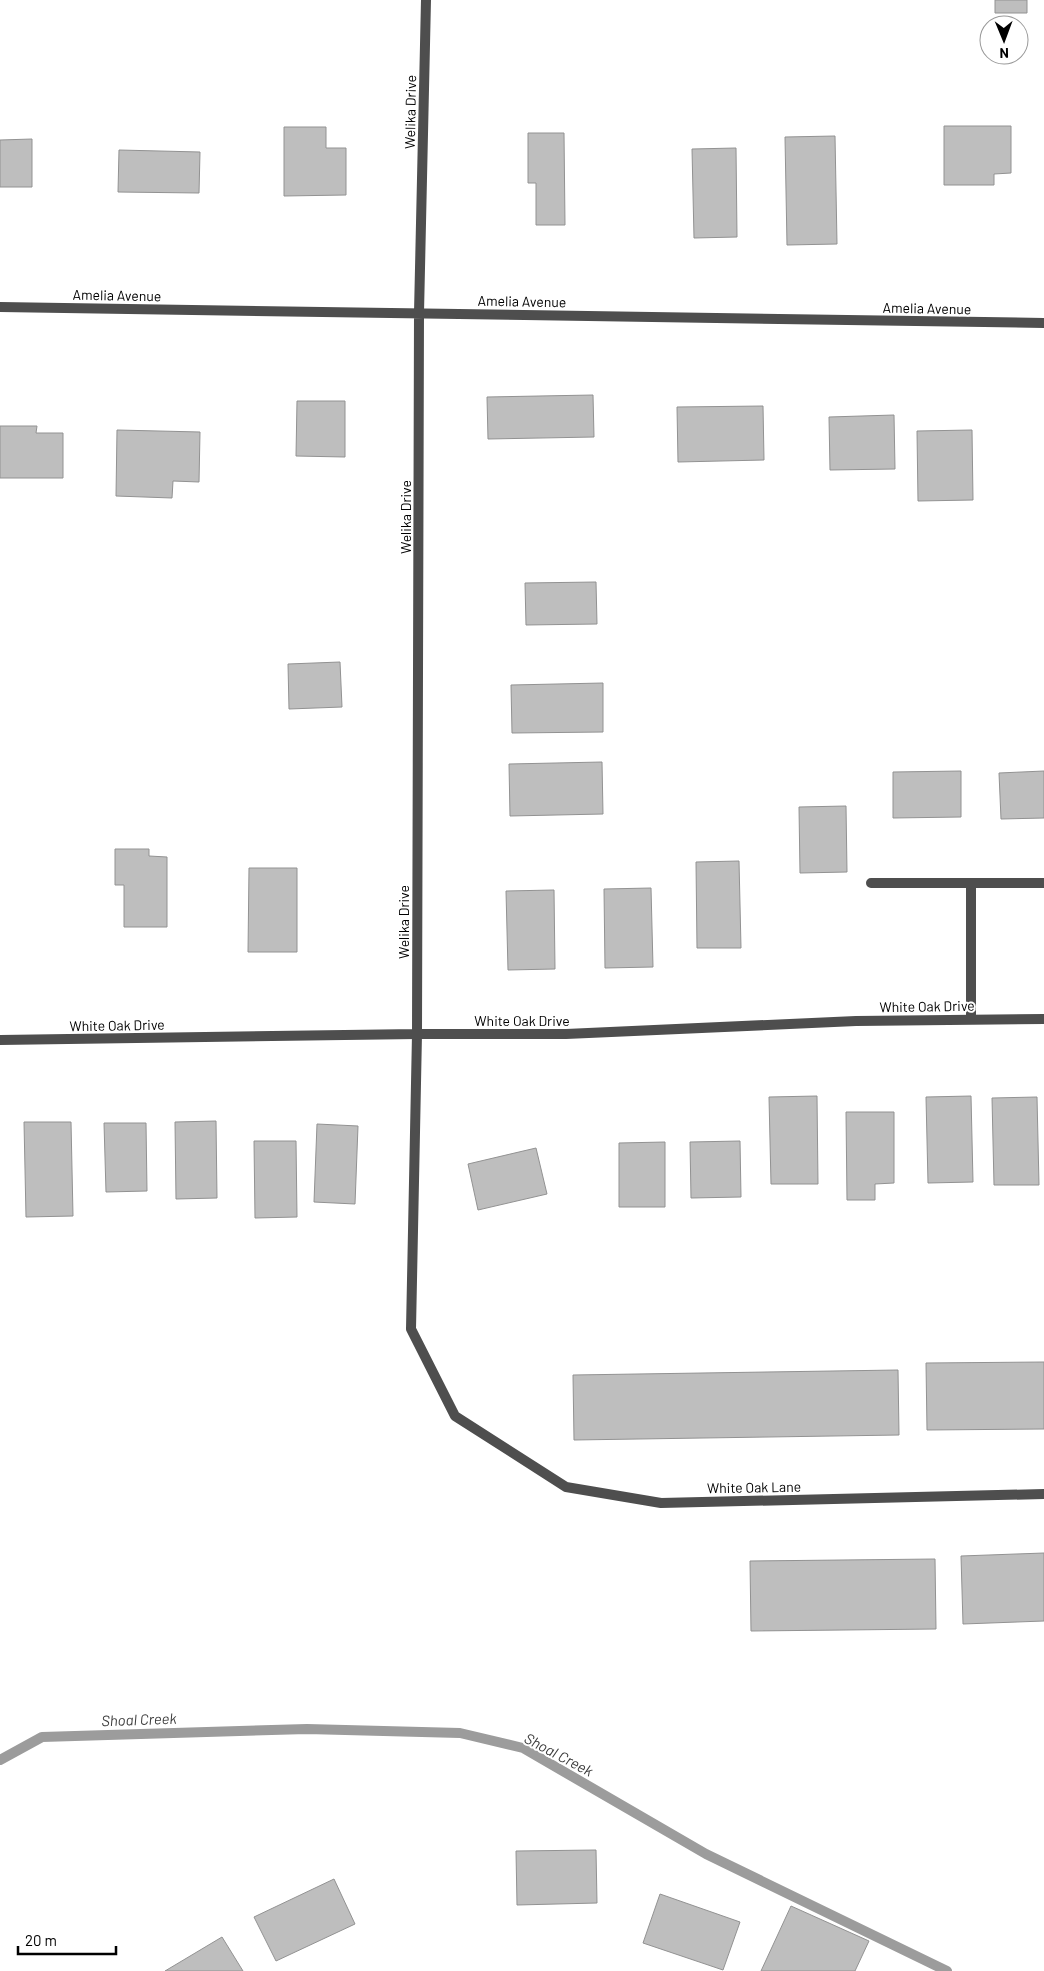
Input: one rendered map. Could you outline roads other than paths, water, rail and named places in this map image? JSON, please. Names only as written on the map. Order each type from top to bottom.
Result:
[{"type":"street","name":"Welika Drive","points":[[426,0],[419,313],[417,1034],[411,1329],[455,1416],[481,1433]]},
{"type":"street","name":"Amelia Avenue","points":[[0,308],[1044,323]]},
{"type":"street","points":[[870,883],[1044,883]]},
{"type":"street","points":[[971,884],[971,1019]]},
{"type":"street","name":"White Oak Drive","points":[[0,1040],[417,1034],[566,1034],[856,1020],[1044,1019]]},
{"type":"street","name":"White Oak Lane","points":[[481,1433],[566,1487],[661,1503],[1044,1494]]},
{"type":"waterway","name":"Shoal Creek","points":[[0,1760],[42,1737],[307,1729],[460,1733],[523,1748],[706,1854],[947,1971]]}]
